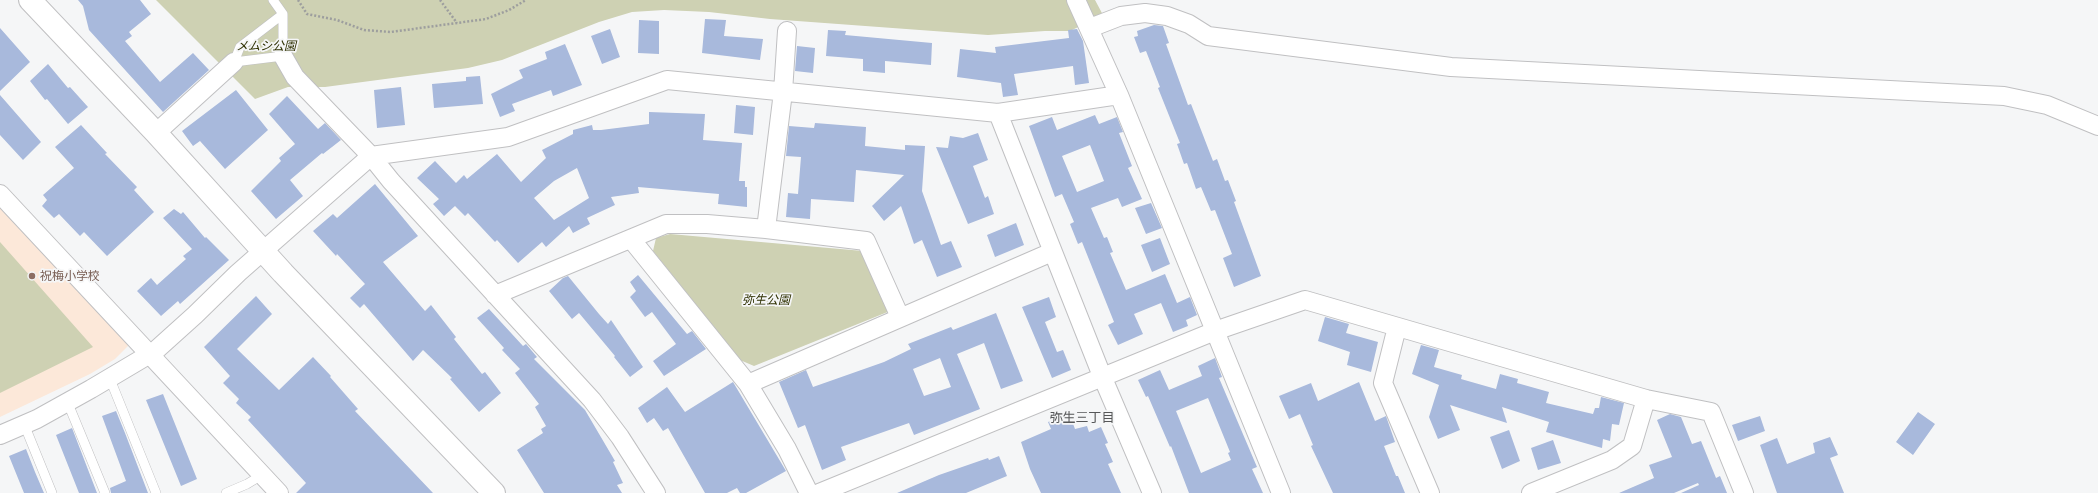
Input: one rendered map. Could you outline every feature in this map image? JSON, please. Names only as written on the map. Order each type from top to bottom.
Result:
[{"type":"street","points":[[30,0],[156,133],[264,250],[283,273],[494,493]]},
{"type":"street","points":[[1076,0],[1090,28],[1119,95],[1282,493]]},
{"type":"street","points":[[1090,28],[1121,16],[1145,13],[1174,19],[1189,24],[1208,36],[1452,67],[2004,96],[2047,105],[2098,126]]},
{"type":"street","points":[[766,229],[783,92],[787,31]]},
{"type":"street","points":[[283,56],[295,77],[371,156],[391,181],[592,400],[620,437],[656,493]]},
{"type":"street","points":[[156,133],[234,62]]},
{"type":"street","points":[[0,435],[110,379],[150,354],[195,315],[264,250],[371,156],[508,137],[667,80],[998,113],[1119,95]]},
{"type":"street","points":[[998,113],[1102,376],[1152,493]]},
{"type":"street","points":[[0,194],[279,493]]},
{"type":"street","points":[[495,295],[666,224],[707,224],[766,229],[866,242],[900,317]]},
{"type":"street","points":[[631,239],[748,384],[787,449],[809,493]]},
{"type":"street","points":[[748,384],[1052,252]]},
{"type":"street","points":[[819,493],[1215,331],[1305,300],[1646,400],[1711,412],[1744,493]]},
{"type":"street","points":[[1397,327],[1383,383],[1430,493]]},
{"type":"street","points":[[1531,493],[1612,460],[1632,446],[1646,400]]},
{"type":"lane","points":[[273,0],[283,14],[283,56],[234,62],[240,46],[283,14]]},
{"type":"lane","points":[[110,379],[156,493]]},
{"type":"lane","points":[[67,401],[105,493]]},
{"type":"lane","points":[[24,424],[52,493]]},
{"type":"lane","points":[[226,493],[245,489],[262,475]]},
{"type":"path","points":[[298,0],[307,14],[337,20],[364,30],[391,32],[486,19],[509,10],[526,0]]},
{"type":"path","points":[[440,0],[457,24]]},
{"type":"shaded area","name":"祝梅小学校","points":[[0,207],[129,345],[115,359],[90,374],[0,417]]},
{"type":"green space","name":"メムシ公園","points":[[156,0],[1095,0],[1103,15],[1070,31],[1045,31],[988,35],[770,19],[709,12],[664,10],[632,12],[599,22],[502,60],[468,68],[325,87],[288,87],[255,99]]},
{"type":"green space","name":"弥生公園","points":[[670,234],[863,251],[890,311],[754,366],[740,360],[653,251],[656,238]]},
{"type":"green space","points":[[0,242],[93,347],[0,393]]},
{"type":"building","points":[[78,0],[140,0],[151,14],[129,32],[132,36],[125,41],[160,82],[193,53],[209,70],[163,112],[89,30],[83,6]]},
{"type":"building","points":[[705,19],[726,20],[724,36],[763,39],[760,60],[702,53]]},
{"type":"building","points":[[639,20],[659,21],[659,54],[638,53]]},
{"type":"building","points":[[1154,25],[1163,26],[1169,43],[1166,44],[1188,105],[1191,104],[1213,161],[1217,159],[1225,181],[1228,180],[1236,201],[1234,202],[1261,276],[1234,287],[1223,258],[1232,254],[1215,210],[1211,211],[1201,187],[1196,189],[1187,163],[1184,164],[1177,144],[1180,143],[1158,88],[1160,87],[1146,51],[1140,53],[1134,37],[1138,36],[1137,31]]},
{"type":"building","points":[[0,28],[30,62],[0,91]]},
{"type":"building","points":[[610,29],[620,57],[602,64],[591,36]]},
{"type":"building","points":[[1077,29],[1083,41],[1089,83],[1075,85],[1073,66],[1014,74],[1018,95],[1003,97],[1001,83],[957,77],[960,49],[996,53],[995,47],[1069,38],[1068,30]]},
{"type":"building","points":[[828,30],[846,31],[845,35],[932,43],[931,65],[885,61],[885,73],[863,71],[863,59],[826,56]]},
{"type":"building","points":[[565,44],[582,85],[553,96],[551,90],[512,104],[515,111],[500,117],[491,94],[523,78],[519,70],[547,59],[545,52]]},
{"type":"building","points":[[797,46],[815,48],[813,73],[795,71]]},
{"type":"building","points":[[48,64],[68,88],[70,87],[88,107],[68,124],[47,99],[45,100],[30,81]]},
{"type":"building","points":[[480,76],[483,104],[434,108],[432,84],[466,81],[466,77]]},
{"type":"building","points":[[401,87],[405,125],[377,128],[374,90]]},
{"type":"building","points":[[236,90],[268,130],[225,169],[200,141],[193,146],[182,131]]},
{"type":"building","points":[[0,95],[41,142],[23,160],[0,135]]},
{"type":"building","points":[[287,96],[318,129],[325,123],[341,140],[323,154],[322,153],[290,180],[303,196],[276,219],[251,191],[281,161],[279,158],[295,144],[269,114]]},
{"type":"building","points":[[736,105],[755,107],[753,135],[734,133]]},
{"type":"building","points":[[649,112],[705,114],[703,140],[742,143],[739,181],[745,181],[745,187],[747,187],[747,207],[718,204],[719,194],[638,187],[639,193],[611,197],[615,205],[587,218],[590,224],[573,233],[569,226],[546,247],[542,242],[518,263],[497,240],[495,242],[468,213],[465,216],[455,206],[444,216],[433,204],[439,199],[417,178],[435,161],[456,183],[464,175],[467,179],[497,154],[521,182],[546,158],[542,150],[573,134],[573,130],[592,125],[593,130],[601,130],[649,124]],"holes":[[[577,168],[589,198],[554,220],[534,198],[554,181]]]},
{"type":"building","points":[[1095,115],[1099,124],[1117,117],[1123,132],[1119,133],[1132,166],[1128,168],[1142,199],[1122,207],[1118,198],[1091,208],[1104,238],[1107,237],[1113,252],[1110,253],[1126,290],[1165,274],[1177,303],[1190,297],[1197,315],[1186,320],[1188,326],[1173,332],[1161,303],[1134,314],[1143,334],[1118,345],[1108,325],[1114,322],[1082,242],[1078,244],[1070,224],[1074,222],[1062,194],[1055,197],[1029,126],[1052,117],[1057,130]],"holes":[[[1090,145],[1104,181],[1077,192],[1062,156]]]},
{"type":"building","points":[[815,123],[866,127],[865,146],[905,150],[905,145],[925,146],[922,191],[941,245],[951,241],[962,267],[937,277],[922,240],[914,244],[901,206],[884,221],[872,206],[904,175],[856,170],[854,202],[811,199],[810,219],[786,217],[788,193],[798,194],[801,157],[786,156],[789,126],[814,128]]},
{"type":"building","points":[[81,125],[107,153],[105,154],[137,187],[134,190],[154,212],[107,256],[84,232],[80,236],[59,214],[54,218],[42,206],[47,200],[43,195],[74,168],[55,147]]},
{"type":"building","points":[[978,133],[988,160],[973,166],[985,198],[988,196],[994,214],[968,224],[936,147],[948,148],[950,136],[963,138]]},
{"type":"building","points":[[375,184],[418,236],[383,262],[425,311],[431,305],[456,337],[454,339],[482,374],[485,372],[501,393],[479,412],[450,379],[452,378],[423,350],[413,361],[364,304],[360,308],[350,298],[365,284],[313,231],[333,214],[337,218]]},
{"type":"building","points":[[1151,203],[1162,228],[1146,234],[1135,208]]},
{"type":"building","points":[[174,209],[181,214],[183,212],[205,238],[206,237],[229,260],[180,304],[178,301],[161,316],[137,291],[151,278],[157,285],[186,259],[183,256],[192,249],[163,218]]},
{"type":"building","points":[[1016,223],[1024,245],[995,257],[987,235]]},
{"type":"building","points":[[1160,238],[1170,264],[1152,272],[1141,245]]},
{"type":"building","points":[[638,275],[687,334],[692,331],[706,349],[664,376],[653,361],[676,344],[652,312],[645,317],[630,297],[636,291],[630,282]]},
{"type":"building","points":[[568,276],[608,324],[611,320],[643,367],[630,377],[614,357],[615,356],[579,313],[572,319],[549,291],[563,278]]},
{"type":"building","points":[[256,296],[272,314],[237,349],[279,390],[313,357],[358,409],[355,411],[433,493],[296,493],[306,483],[248,420],[251,417],[236,403],[239,399],[223,383],[230,376],[204,347]]},
{"type":"building","points":[[1049,297],[1056,317],[1045,322],[1057,352],[1063,350],[1071,370],[1052,378],[1022,307]]},
{"type":"building","points":[[489,309],[523,346],[526,344],[537,357],[534,359],[585,410],[615,461],[613,462],[623,483],[617,485],[622,493],[544,493],[517,450],[543,433],[541,429],[546,426],[535,407],[539,404],[515,373],[520,369],[502,350],[504,348],[477,318]]},
{"type":"building","points":[[996,313],[1023,381],[1001,389],[984,343],[957,354],[980,409],[914,435],[909,423],[841,447],[846,460],[822,470],[805,425],[798,428],[779,382],[806,370],[813,387],[884,362],[911,349],[908,344],[951,327],[953,330]],"holes":[[[940,358],[951,387],[924,396],[913,369]]]},
{"type":"building","points":[[1325,317],[1349,324],[1346,333],[1378,342],[1371,372],[1347,365],[1350,352],[1318,341]]},
{"type":"building","points":[[1421,345],[1439,350],[1434,367],[1462,375],[1461,379],[1496,389],[1500,374],[1518,379],[1517,383],[1549,392],[1546,403],[1593,414],[1595,408],[1599,408],[1601,397],[1624,403],[1619,425],[1612,424],[1610,441],[1603,439],[1602,448],[1546,432],[1549,422],[1502,407],[1507,423],[1450,405],[1460,430],[1438,439],[1429,417],[1439,385],[1412,374]]},
{"type":"building","points":[[1215,358],[1222,377],[1219,378],[1257,467],[1252,469],[1263,493],[1189,493],[1171,446],[1170,447],[1148,396],[1146,397],[1138,380],[1160,370],[1169,390],[1202,376],[1198,366]],"holes":[[[1208,398],[1230,452],[1228,453],[1231,460],[1201,473],[1176,411]]]},
{"type":"building","points":[[733,382],[786,471],[746,493],[740,493],[737,488],[727,493],[705,493],[668,428],[663,431],[654,418],[647,423],[638,408],[667,387],[685,412]]},
{"type":"building","points":[[1359,382],[1375,421],[1386,416],[1395,442],[1384,446],[1396,476],[1398,476],[1405,493],[1333,493],[1311,446],[1313,445],[1300,414],[1289,419],[1279,396],[1311,383],[1318,401]]},
{"type":"building","points":[[163,394],[197,479],[181,486],[146,400]]},
{"type":"building","points":[[116,411],[148,493],[111,493],[110,488],[126,481],[102,416]]},
{"type":"building","points":[[1918,412],[1935,424],[1913,455],[1896,442]]},
{"type":"building","points":[[1069,413],[1075,429],[1087,426],[1089,432],[1101,427],[1108,443],[1105,444],[1113,462],[1108,464],[1121,493],[1041,493],[1030,469],[1021,442],[1051,429],[1048,422]]},
{"type":"building","points":[[1670,414],[1681,417],[1692,444],[1701,441],[1716,478],[1720,476],[1727,493],[1681,493],[1699,485],[1698,483],[1674,493],[1619,493],[1654,478],[1649,465],[1672,457],[1657,420]]},
{"type":"building","points":[[1760,416],[1765,431],[1738,441],[1732,425]]},
{"type":"building","points":[[72,428],[97,493],[79,493],[56,435]]},
{"type":"building","points":[[1509,430],[1520,461],[1502,469],[1490,437]]},
{"type":"building","points":[[1830,437],[1838,455],[1830,458],[1844,493],[1777,493],[1760,445],[1777,438],[1787,464],[1815,453],[1813,443]]},
{"type":"building","points":[[1553,440],[1561,463],[1538,470],[1531,448]]},
{"type":"building","points":[[26,449],[44,493],[24,493],[9,456]]},
{"type":"building","points":[[999,456],[1007,476],[966,493],[897,493],[939,475],[988,458],[989,460]]},
{"type":"place","name":"祝梅小学校","points":[[32,276]]},
{"type":"district","name":"弥生三丁目","points":[[1082,418]]}]
